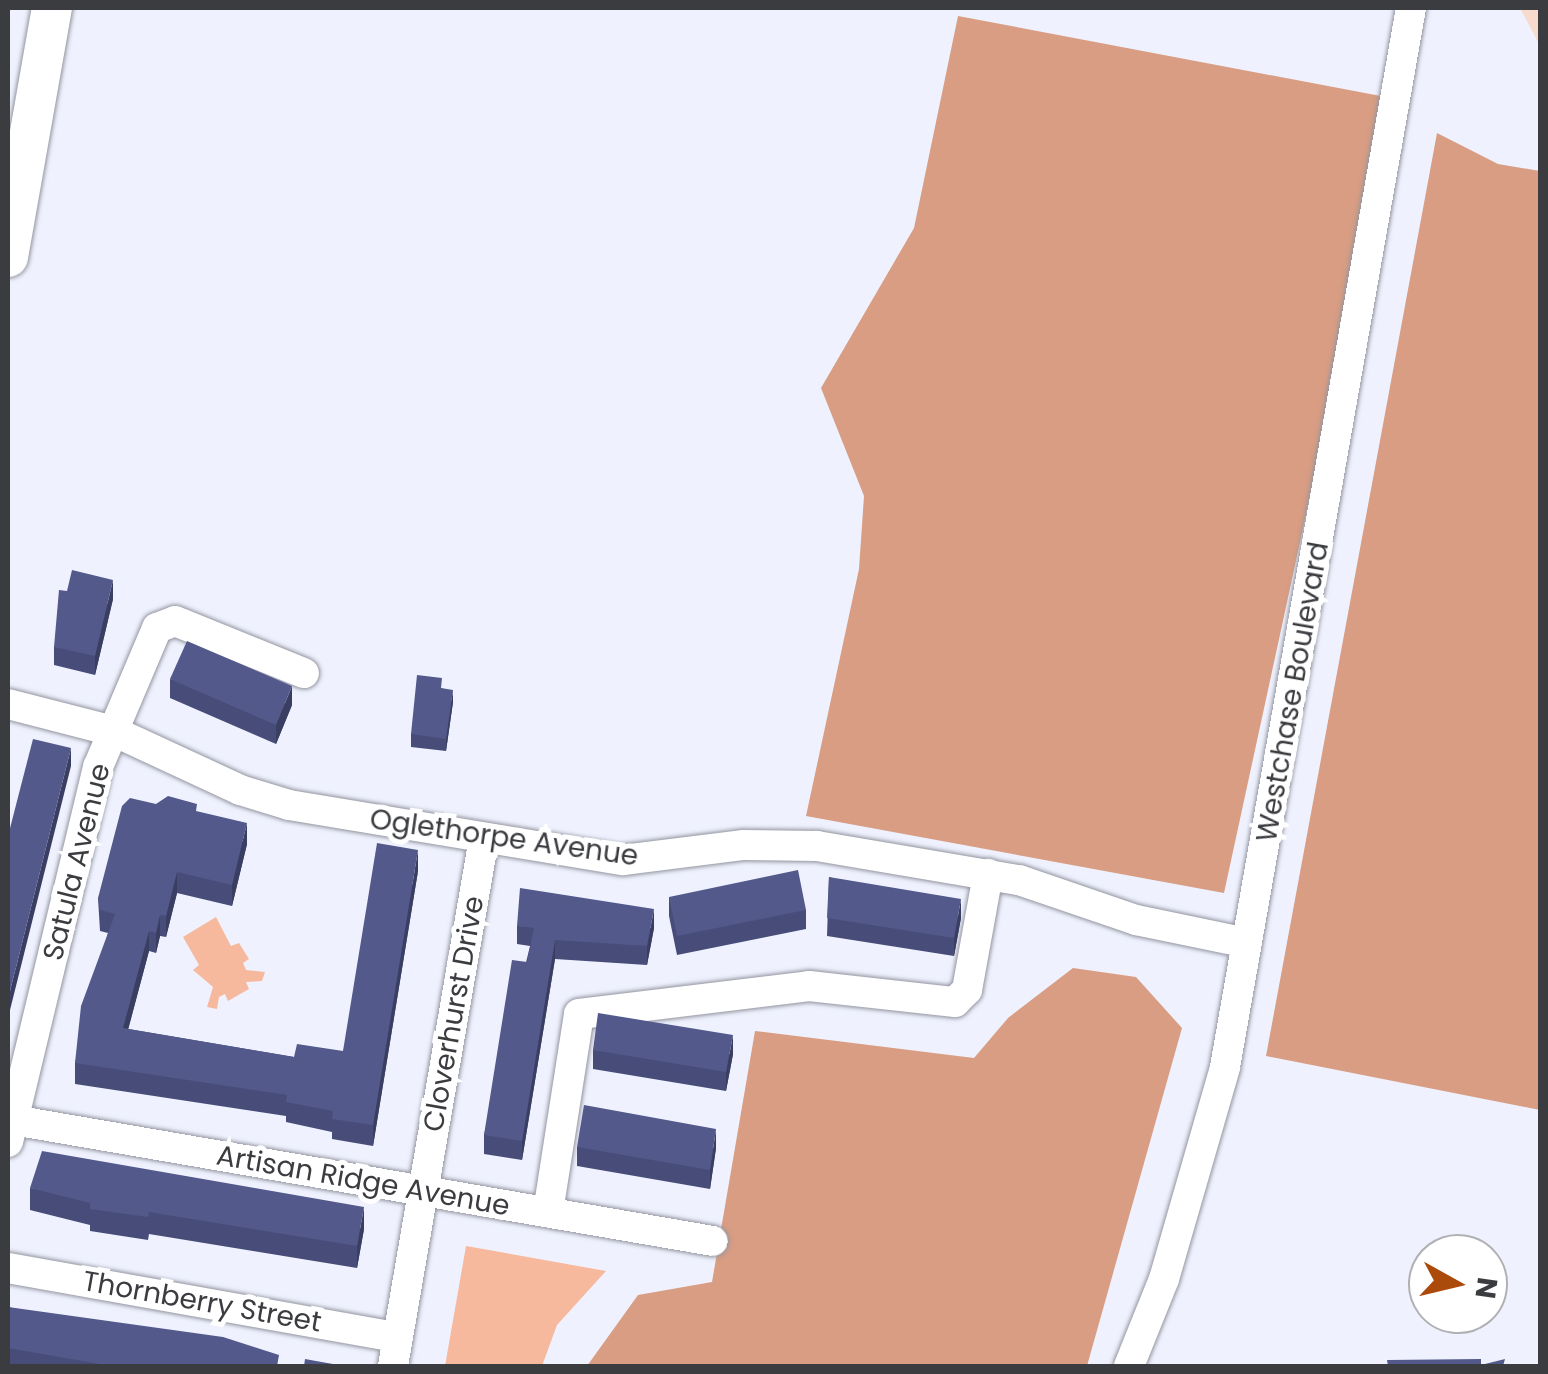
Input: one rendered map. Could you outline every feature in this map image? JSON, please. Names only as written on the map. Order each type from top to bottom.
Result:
[{"type":"main road","points":[[8,258],[52,8]]},
{"type":"street","name":"Westchase Boulevard","points":[[1129,1366],[1199,1164],[1247,944],[1411,8]]},
{"type":"street","name":"Satula Avenue","points":[[10,1131],[98,768],[164,620],[304,673]]},
{"type":"street","name":"Oglethorpe Avenue","points":[[8,704],[113,731],[263,798],[624,860],[776,842],[988,874],[1136,920],[1247,944]]},
{"type":"street","name":"Cloverhurst Drive","points":[[395,1352],[484,838]]},
{"type":"street","points":[[548,1212],[580,1014],[809,986],[955,1002],[967,990],[988,874]]},
{"type":"street","name":"Artisan Ridge Avenue","points":[[10,1131],[548,1212],[714,1241]]},
{"type":"street","name":"Thornberry Street","points":[[8,1268],[395,1352]]},
{"type":"shaded area","points":[[1520,8],[1540,8],[1540,46]]},
{"type":"shaded area","points":[[958,16],[1386,97],[1331,399],[1224,893],[806,816],[859,569],[864,496],[821,388],[914,228]]},
{"type":"shaded area","points":[[1437,133],[1498,164],[1540,171],[1540,1110],[1266,1056]]},
{"type":"shaded area","points":[[216,917],[231,946],[239,943],[249,959],[243,963],[246,970],[265,972],[262,981],[246,982],[249,989],[228,1001],[225,994],[219,997],[217,1009],[207,1007],[213,987],[193,970],[199,965],[183,937]]},
{"type":"shaded area","points":[[1073,968],[1136,977],[1182,1028],[1087,1366],[587,1366],[638,1295],[712,1282],[755,1031],[974,1058],[1008,1018]]},
{"type":"shaded area","points":[[466,1246],[606,1271],[557,1325],[542,1366],[445,1366]]},
{"type":"building","points":[[72,570],[113,580],[95,656],[54,647],[59,590],[67,591]]},
{"type":"building","points":[[187,641],[292,686],[276,725],[170,679]]},
{"type":"building","points":[[417,675],[442,678],[441,688],[453,690],[446,739],[411,734]]},
{"type":"building","points":[[33,739],[71,748],[8,999],[8,836]]},
{"type":"building","points":[[168,796],[197,804],[196,811],[247,823],[232,885],[177,872],[166,916],[160,915],[156,933],[149,931],[123,1028],[294,1057],[297,1044],[343,1051],[377,843],[418,850],[373,1125],[332,1119],[333,1111],[286,1102],[287,1095],[75,1063],[81,1006],[115,914],[100,910],[98,898],[122,806],[130,798],[156,804]]},
{"type":"building","points":[[798,870],[806,910],[677,936],[669,897]]},
{"type":"building","points":[[829,877],[961,899],[954,938],[827,918]]},
{"type":"building","points":[[520,888],[654,909],[647,946],[555,940],[522,1141],[484,1135],[512,960],[527,962],[534,928],[517,926]]},
{"type":"building","points":[[598,1013],[733,1035],[726,1072],[593,1050]]},
{"type":"building","points":[[584,1105],[716,1129],[710,1170],[577,1147]]},
{"type":"building","points":[[42,1151],[364,1207],[357,1246],[149,1212],[148,1217],[90,1209],[90,1203],[30,1188]]},
{"type":"building","points":[[8,1307],[223,1337],[279,1355],[277,1366],[111,1366],[8,1348]]},
{"type":"building","points":[[305,1359],[344,1366],[304,1366]]},
{"type":"building","points":[[1481,1359],[1481,1365],[1505,1359],[1503,1366],[1388,1366],[1387,1360]]}]
